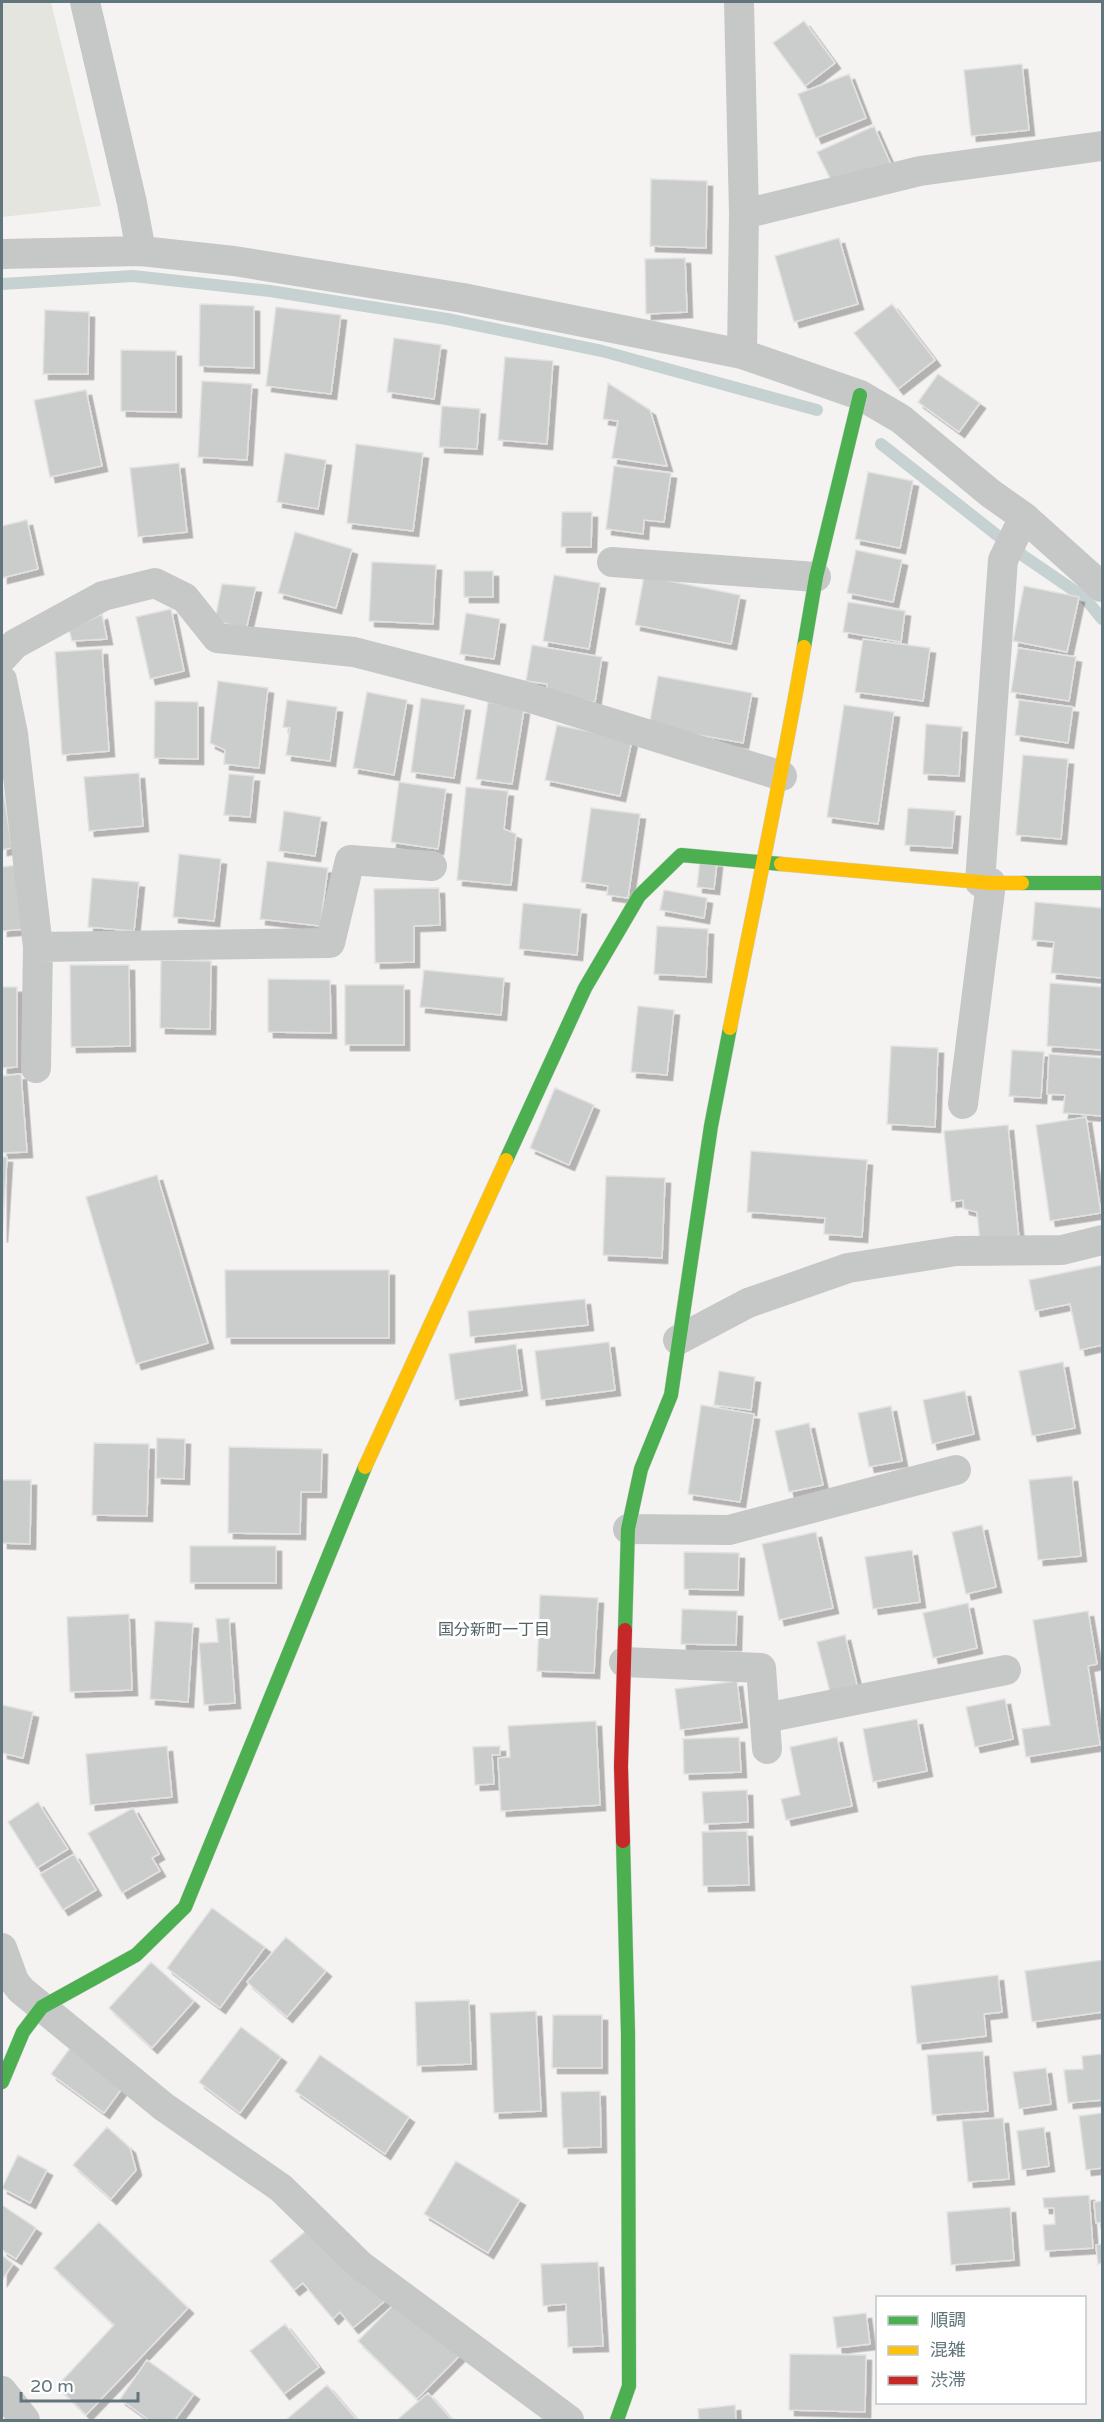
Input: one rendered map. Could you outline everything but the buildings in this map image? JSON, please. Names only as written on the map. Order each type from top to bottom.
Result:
[{"type":"street","points":[[85,2],[141,250]]},
{"type":"street","points":[[739,2],[744,214],[742,354]]},
{"type":"street","points":[[744,214],[920,171],[1102,146]]},
{"type":"street","points":[[2,254],[141,250],[234,261],[463,298],[742,354],[860,395],[901,419],[990,493],[1021,522],[1102,587]]},
{"type":"street","points":[[618,2421],[629,2386],[628,2033],[621,1766],[628,1529],[640,1469],[665,1414],[671,1395],[711,1126],[762,863],[782,777],[816,577],[860,395]]},
{"type":"street","points":[[963,1104],[986,883],[1003,560],[1021,522]]},
{"type":"street","points":[[612,562],[816,577]]},
{"type":"street","points":[[2,658],[15,644],[103,596],[155,582],[185,598],[218,639],[354,652],[521,695],[782,777]]},
{"type":"street","points":[[2,680],[7,736],[38,946],[36,1068]]},
{"type":"street","points":[[2,2082],[24,2032],[42,2007],[136,1955],[185,1907],[362,1473],[585,988],[639,896],[681,855],[986,883],[1102,883]]},
{"type":"street","points":[[38,946],[330,943],[350,860],[432,866]]},
{"type":"street","points":[[678,1340],[748,1303],[848,1268],[956,1251],[1062,1250],[1102,1240]]},
{"type":"street","points":[[628,1529],[729,1530],[956,1470]]},
{"type":"street","points":[[624,1662],[761,1668],[767,1749]]},
{"type":"street","points":[[765,1718],[1006,1670]]},
{"type":"street","points":[[2,1948],[14,1981],[21,1990],[164,2107],[281,2188],[360,2265],[569,2421]]},
{"type":"street","points":[[2,2391],[25,2421]]},
{"type":"shaded area","points":[[2,2],[51,2],[101,206],[2,217]]},
{"type":"waterway","points":[[2,284],[133,276],[270,291],[447,319],[602,351],[817,410]]},
{"type":"waterway","points":[[881,444],[1025,557],[1085,598],[1102,619]]},
{"type":"traffic: fast","points":[[804,647],[816,577],[860,395]]},
{"type":"traffic: fast","points":[[506,1160],[585,988],[639,896],[681,855],[781,864]]},
{"type":"traffic: fast","points":[[1022,883],[1102,883]]},
{"type":"traffic: fast","points":[[625,1630],[628,1529],[641,1469],[671,1395],[711,1126],[730,1028]]},
{"type":"traffic: fast","points":[[2,2082],[23,2032],[42,2007],[136,1955],[185,1907],[365,1467]]},
{"type":"traffic: fast","points":[[617,2420],[629,2386],[628,2033],[623,1841]]},
{"type":"traffic: slow","points":[[730,1028],[804,647]]},
{"type":"traffic: slow","points":[[781,864],[991,883],[1022,883]]},
{"type":"traffic: slow","points":[[365,1467],[506,1160]]},
{"type":"traffic: jam","points":[[623,1841],[621,1766],[625,1630]]},
{"type":"district","name":"国分新町一丁目","points":[[494,1629]]}]
